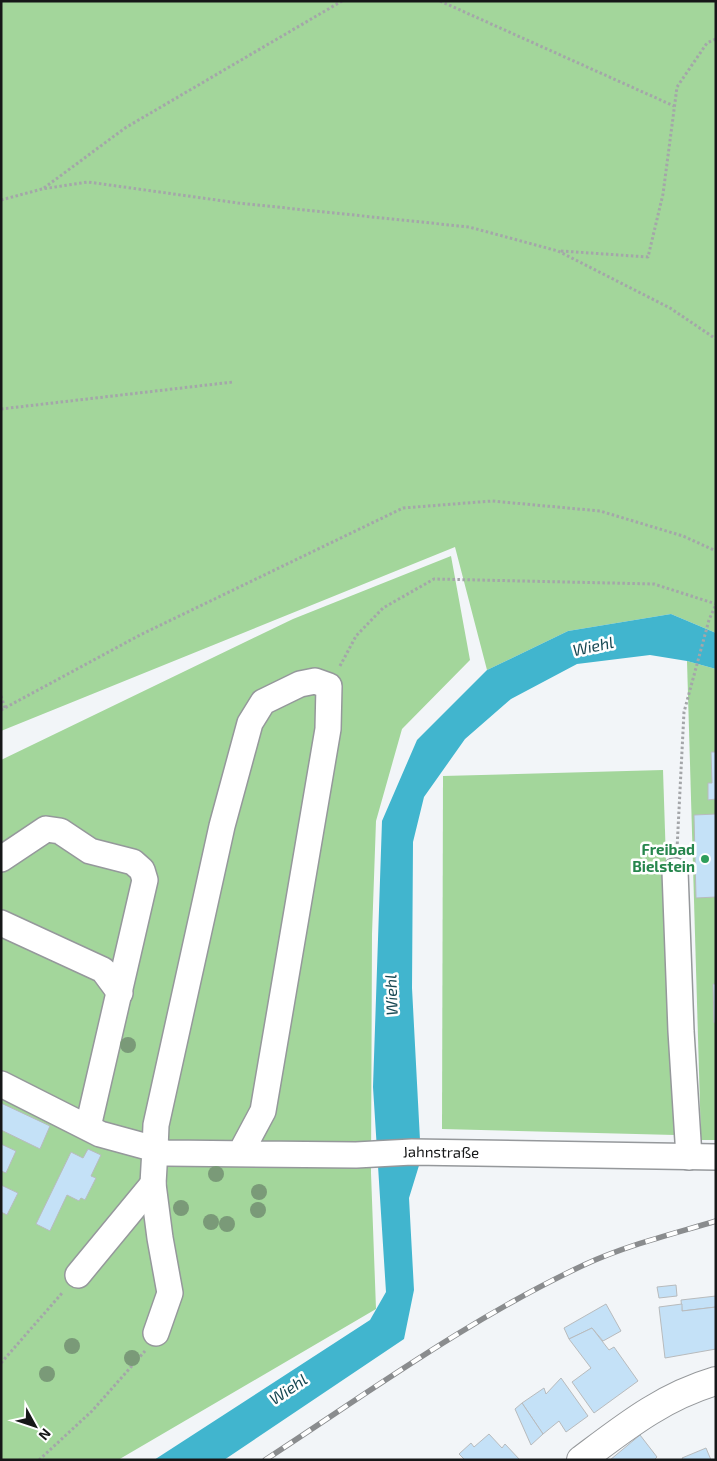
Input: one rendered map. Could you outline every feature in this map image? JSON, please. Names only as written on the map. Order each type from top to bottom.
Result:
[{"type":"main road","points":[[581,1460],[647,1410],[695,1387],[716,1381]]},
{"type":"street","points":[[156,1333],[170,1293],[153,1184],[160,1151],[156,1125],[212,874],[250,723],[263,702],[300,684],[315,681],[329,686],[328,729],[267,1093],[263,1111],[240,1154]]},
{"type":"street","points":[[1,859],[46,829],[60,831],[90,850],[133,862],[142,870],[145,880],[88,1128]]},
{"type":"street","points":[[676,871],[681,1031],[689,1157]]},
{"type":"street","points":[[1,923],[103,970],[120,993]]},
{"type":"street","name":"Jahnstraße","points":[[1,1084],[100,1134],[160,1151],[240,1154],[356,1155],[412,1152],[716,1157]]},
{"type":"street","points":[[78,1275],[153,1184]]},
{"type":"path","points":[[42,189],[125,128],[342,1]]},
{"type":"path","points":[[440,1],[674,106]]},
{"type":"path","points":[[1,200],[42,189],[88,182],[238,203],[469,227],[558,251],[648,257],[664,194],[677,87],[707,43],[716,39]]},
{"type":"path","points":[[558,251],[670,308],[716,339]]},
{"type":"path","points":[[1,409],[233,382]]},
{"type":"path","points":[[1,696],[3,709],[140,636],[403,508],[492,501],[600,511],[683,536],[716,551]]},
{"type":"path","points":[[329,686],[356,636],[376,615],[383,608],[434,579],[654,584],[716,604],[709,620],[684,712],[676,871]]},
{"type":"path","points":[[1,1363],[78,1275]]},
{"type":"path","points":[[40,1460],[92,1411],[144,1352],[156,1333]]},
{"type":"green space","points":[[1,1],[716,1],[716,633],[671,614],[568,631],[487,670],[455,547],[1,731]]},
{"type":"green space","points":[[451,556],[470,660],[402,729],[376,821],[372,934],[371,1173],[376,1309],[118,1460],[1,1460],[1,760],[293,619]]},
{"type":"green space","points":[[687,661],[716,669],[716,1140],[701,1140]]},
{"type":"green space","points":[[663,770],[675,1135],[442,1129],[443,776]]},
{"type":"water","name":"Wiehl","points":[[671,614],[716,633],[716,669],[687,661],[650,655],[577,664],[511,699],[465,739],[424,797],[413,842],[412,988],[421,1159],[409,1198],[414,1290],[404,1339],[224,1460],[154,1460],[370,1320],[386,1292],[373,1087],[382,821],[417,740],[487,670],[568,631]]},
{"type":"building","points":[[711,752],[716,752],[716,799],[708,800],[708,783],[712,783]]},
{"type":"building","points":[[716,814],[716,897],[696,898],[694,815]]},
{"type":"building","points":[[713,984],[716,984],[716,1023],[714,1023]]},
{"type":"building","points":[[1,1103],[50,1126],[40,1149],[1,1130]]},
{"type":"building","points":[[1,1144],[16,1151],[6,1173],[1,1171]]},
{"type":"building","points":[[88,1149],[101,1155],[91,1176],[96,1178],[85,1200],[81,1198],[79,1201],[67,1195],[50,1231],[36,1224],[71,1152],[83,1158]]},
{"type":"building","points":[[1,1185],[18,1193],[7,1215],[1,1212]]},
{"type":"building","points":[[676,1285],[677,1296],[659,1298],[657,1287]]},
{"type":"building","points":[[716,1296],[716,1307],[682,1311],[681,1300]]},
{"type":"building","points":[[606,1304],[621,1331],[603,1341],[592,1328],[569,1339],[564,1328]]},
{"type":"building","points":[[682,1304],[682,1311],[716,1307],[716,1349],[665,1358],[659,1307]]},
{"type":"building","points":[[592,1328],[609,1350],[614,1347],[638,1381],[594,1413],[572,1382],[591,1368],[569,1339]]},
{"type":"building","points":[[561,1378],[588,1416],[566,1432],[559,1421],[543,1434],[522,1403],[544,1388],[546,1394]]},
{"type":"building","points":[[522,1403],[543,1434],[531,1445],[515,1409]]},
{"type":"building","points":[[489,1434],[502,1448],[505,1444],[520,1460],[465,1460],[459,1454],[471,1443],[474,1447]]},
{"type":"building","points":[[640,1435],[657,1457],[654,1460],[610,1460]]},
{"type":"building","points":[[706,1448],[711,1460],[683,1460],[682,1458]]},
{"type":"railway","points":[[265,1460],[422,1356],[502,1307],[586,1264],[618,1251],[716,1221]]},
{"type":"place","name":"Freibad Bielstein","points":[[705,859]]}]
